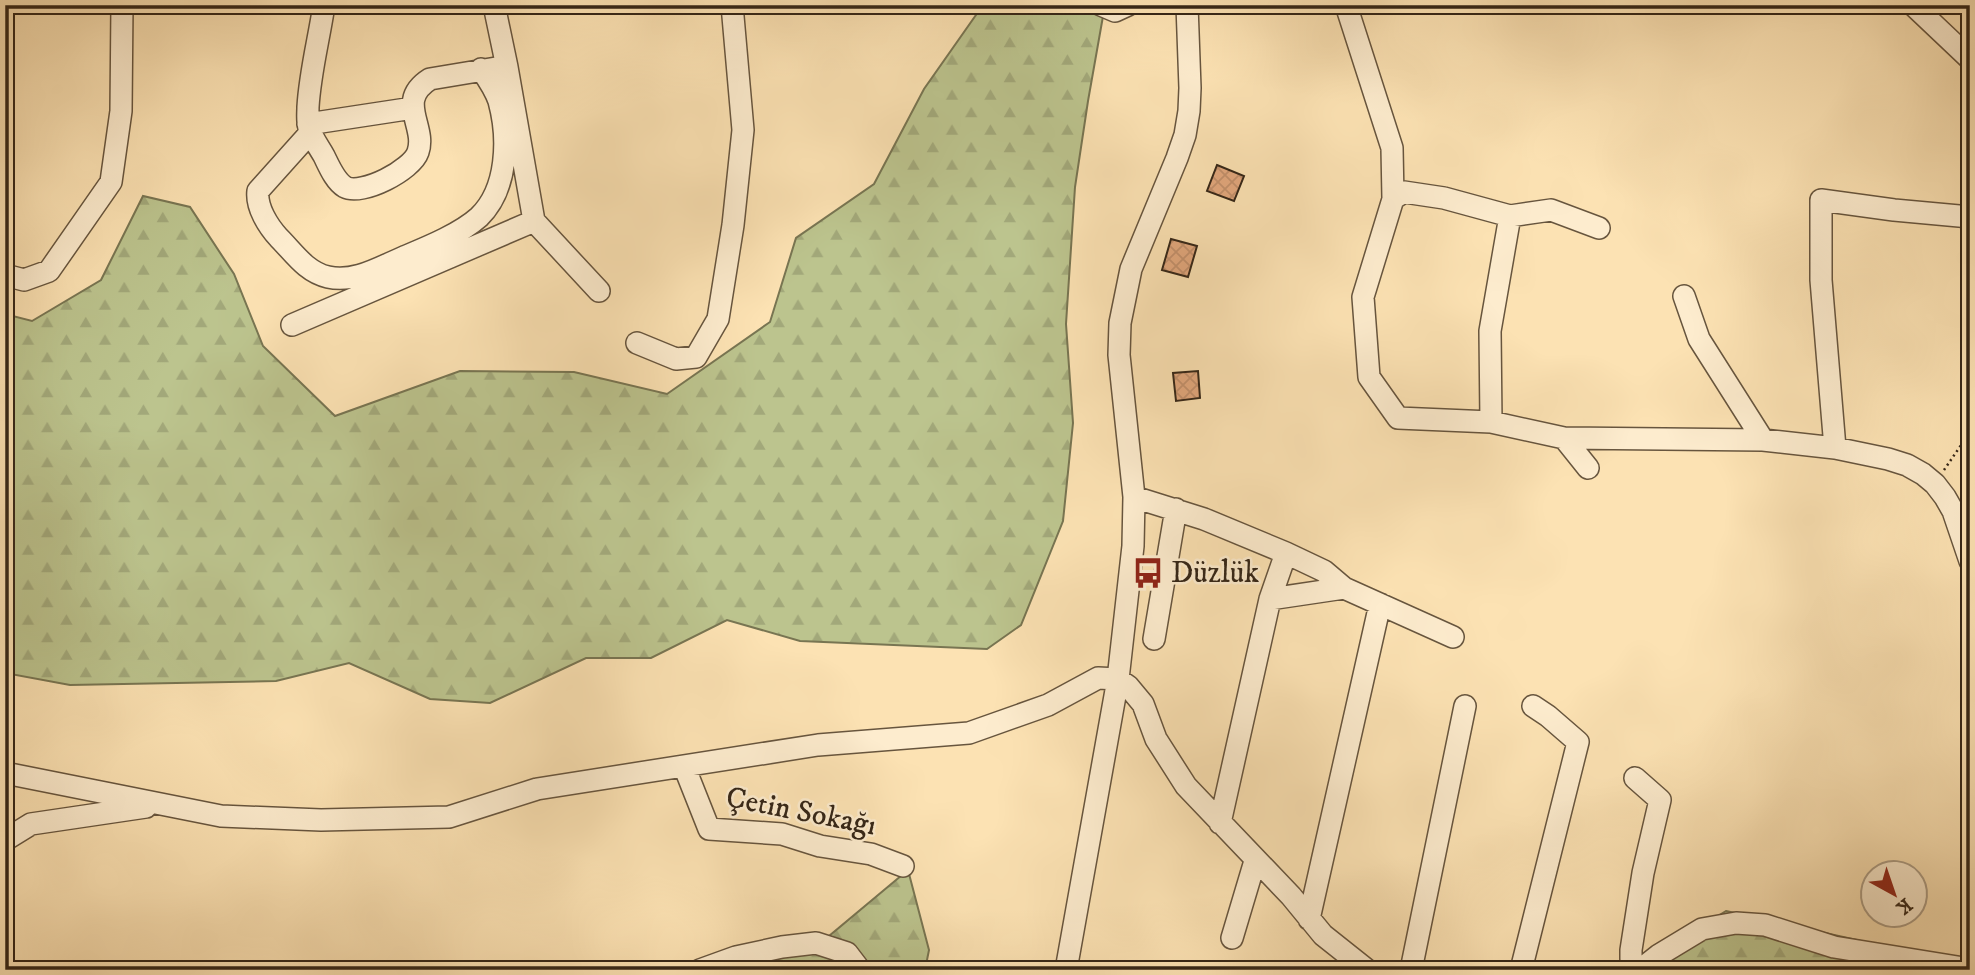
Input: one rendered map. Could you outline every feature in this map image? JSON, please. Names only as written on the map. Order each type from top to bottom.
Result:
[{"type":"street","points":[[5,275],[24,279],[48,271],[111,182],[121,111],[122,5]]},
{"type":"street","points":[[324,5],[309,86],[309,129],[341,184],[347,188],[360,190],[398,173],[414,161],[420,145],[413,108],[415,95],[430,79],[507,67]]},
{"type":"street","points":[[494,5],[534,221],[599,291]]},
{"type":"street","points":[[637,343],[676,359],[696,357],[718,319],[733,225],[743,130],[732,5]]},
{"type":"street","points":[[1101,5],[1115,11],[1128,5]]},
{"type":"street","points":[[1066,970],[1118,679],[1134,533],[1134,497],[1119,355],[1120,323],[1131,269],[1185,135],[1190,88],[1187,5]]},
{"type":"street","points":[[1346,5],[1392,149],[1393,199],[1363,297],[1369,377],[1398,418],[1491,422],[1564,438],[1763,440],[1835,448],[1907,465],[1923,474],[1945,496],[1970,561]]},
{"type":"street","points":[[1913,5],[1970,59]]},
{"type":"street","points":[[413,108],[309,129],[258,191],[259,204],[273,231],[309,270],[329,277],[358,276],[426,248],[478,217],[494,195],[503,166],[499,103],[481,69]]},
{"type":"street","points":[[1393,199],[1404,192],[1444,198],[1510,216],[1551,210],[1599,228]]},
{"type":"street","points":[[1835,448],[1821,280],[1821,200],[1970,217]]},
{"type":"street","points":[[1491,422],[1490,331],[1510,216]]},
{"type":"street","points":[[292,325],[534,221]]},
{"type":"street","points":[[1684,296],[1699,339],[1763,440]]},
{"type":"street","points":[[1564,438],[1588,468]]},
{"type":"street","points":[[1134,497],[1204,519],[1286,554],[1324,571],[1345,587],[1453,638]]},
{"type":"street","points":[[1154,639],[1176,509]]},
{"type":"street","points":[[1220,823],[1269,599],[1286,554]]},
{"type":"street","points":[[1269,599],[1345,587]]},
{"type":"street","points":[[1309,919],[1380,604]]},
{"type":"street","points":[[5,773],[221,816],[321,820],[449,817],[537,789],[818,745],[969,733],[1048,705],[1098,678],[1118,679],[1128,686],[1143,704],[1156,739],[1186,786],[1291,896],[1323,934],[1367,970]]},
{"type":"street","points":[[1410,970],[1465,706]]},
{"type":"street","points":[[1521,970],[1578,743],[1533,706]]},
{"type":"street","name":"Çetin Sokağı","points":[[684,766],[709,829],[782,834],[820,846],[871,854],[902,866]]},
{"type":"street","points":[[1635,778],[1660,800],[1643,873],[1631,950],[1635,970]]},
{"type":"street","points":[[5,840],[31,824],[162,805]]},
{"type":"street","points":[[1232,938],[1255,861]]},
{"type":"street","points":[[1640,970],[1702,929],[1736,923],[1766,925],[1834,947],[1970,969]]},
{"type":"street","points":[[700,970],[747,954],[816,943],[847,953],[860,970]]},
{"type":"path","points":[[1935,484],[1970,432]]},
{"type":"green space","points":[[983,5],[1105,5],[1075,187],[1066,324],[1073,423],[1063,521],[1021,625],[987,649],[800,641],[727,620],[651,658],[586,658],[490,703],[430,699],[349,663],[276,681],[70,685],[5,673],[5,314],[32,321],[101,280],[143,196],[190,207],[234,274],[263,346],[335,416],[460,371],[574,372],[667,394],[770,322],[796,238],[874,184],[924,89]]},
{"type":"green space","points":[[908,870],[929,950],[925,970],[737,970],[817,946]]},
{"type":"green space","points":[[1726,911],[1970,965],[1970,970],[1631,970]]},
{"type":"building","points":[[1217,165],[1244,176],[1234,201],[1207,191]]},
{"type":"building","points":[[1171,239],[1197,246],[1188,277],[1162,270]]},
{"type":"building","points":[[1198,371],[1200,398],[1176,401],[1173,373]]},
{"type":"place","name":"Düzlük","points":[[1148,573]]}]
